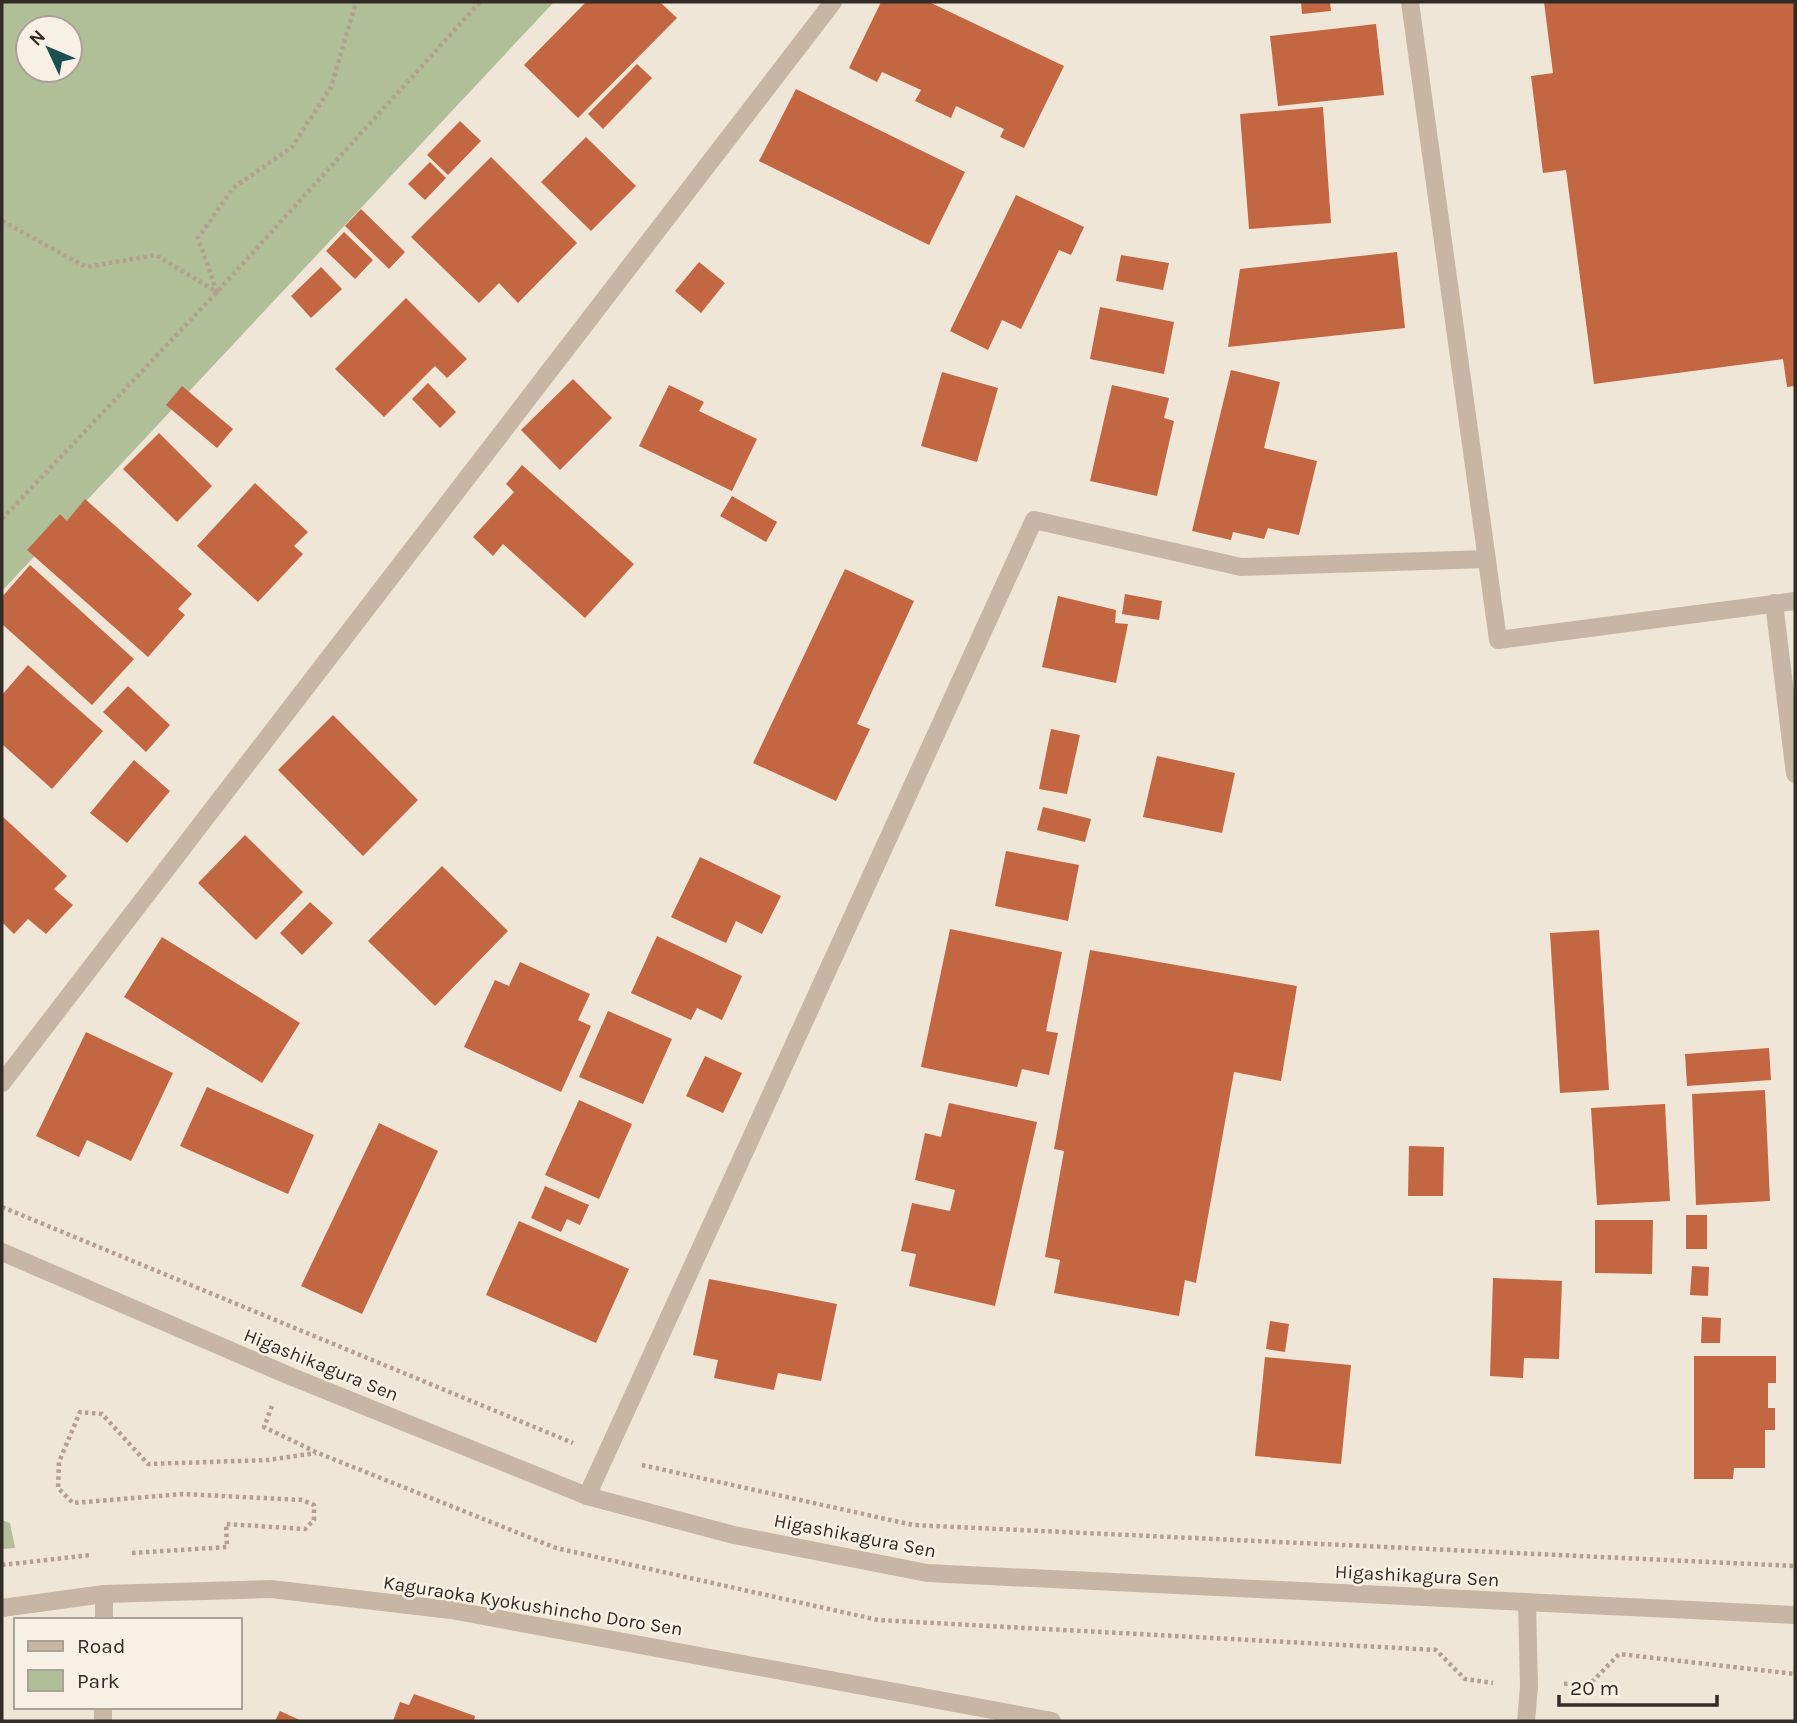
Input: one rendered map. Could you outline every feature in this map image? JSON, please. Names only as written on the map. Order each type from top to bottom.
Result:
[{"type":"street","points":[[2,1083],[833,2]]},
{"type":"street","points":[[1410,2],[1498,640],[1795,601]]},
{"type":"street","points":[[587,1496],[1034,520],[1241,567],[1487,559]]},
{"type":"street","points":[[1774,603],[1795,774]]},
{"type":"street","name":"Higashikagura Sen","points":[[2,1252],[285,1374],[587,1496],[734,1535],[927,1573],[1795,1615]]},
{"type":"street","name":"Kaguraoka Kyokushincho Doro Sen","points":[[2,1608],[104,1594],[271,1589],[451,1609],[1052,1721]]},
{"type":"street","points":[[104,1594],[104,1618]]},
{"type":"street","points":[[1526,1721],[1529,1687],[1527,1602]]},
{"type":"path","points":[[217,292],[198,238],[233,188],[292,147],[331,87],[356,2]]},
{"type":"path","points":[[2,519],[217,292],[480,2]]},
{"type":"path","points":[[2,221],[86,267],[156,255],[217,292]]},
{"type":"path","points":[[2,1207],[605,1456],[914,1525],[1795,1566]]},
{"type":"path","points":[[121,1554],[227,1547],[226,1524],[305,1529],[314,1520],[314,1506],[302,1500],[183,1494],[73,1503],[58,1488],[59,1462],[80,1412],[102,1414],[148,1464],[268,1460],[318,1453]]},
{"type":"path","points":[[2,1565],[94,1555]]},
{"type":"green space","points":[[2,2],[554,2],[2,591]]},
{"type":"green space","points":[[2,1520],[10,1523],[15,1548],[2,1549]]},
{"type":"building","points":[[586,2],[660,2],[677,18],[578,118],[524,65]]},
{"type":"building","points":[[881,2],[929,2],[1064,66],[1024,148],[1000,137],[1004,129],[956,106],[951,118],[915,101],[921,90],[882,72],[877,82],[849,68]]},
{"type":"building","points":[[1301,2],[1330,2],[1331,11],[1302,14]]},
{"type":"building","points":[[1544,2],[1795,2],[1795,386],[1787,387],[1783,359],[1594,384],[1566,170],[1543,173],[1531,76],[1553,73]]},
{"type":"building","points":[[1376,24],[1384,95],[1278,106],[1270,36]]},
{"type":"building","points":[[637,64],[652,78],[603,129],[588,114]]},
{"type":"building","points":[[796,89],[965,172],[929,245],[759,161]]},
{"type":"building","points":[[1323,107],[1331,223],[1249,229],[1240,114]]},
{"type":"building","points":[[460,121],[481,141],[448,175],[427,155]]},
{"type":"building","points":[[586,137],[636,186],[591,231],[541,182]]},
{"type":"building","points":[[491,157],[577,243],[518,303],[499,283],[479,303],[411,237]]},
{"type":"building","points":[[430,162],[446,178],[425,200],[408,184]]},
{"type":"building","points":[[1016,195],[1084,227],[1071,255],[1059,250],[1021,329],[1002,320],[988,350],[950,331]]},
{"type":"building","points":[[361,209],[405,252],[389,269],[345,226]]},
{"type":"building","points":[[344,232],[373,260],[355,279],[326,251]]},
{"type":"building","points":[[1397,252],[1405,328],[1228,347],[1240,269]]},
{"type":"building","points":[[1121,255],[1169,263],[1163,290],[1116,281]]},
{"type":"building","points":[[699,262],[725,283],[701,313],[675,291]]},
{"type":"building","points":[[321,267],[342,289],[311,318],[291,296]]},
{"type":"building","points":[[406,298],[467,359],[447,378],[435,366],[384,417],[335,369]]},
{"type":"building","points":[[1100,307],[1174,322],[1164,374],[1090,359]]},
{"type":"building","points":[[1231,370],[1280,382],[1264,448],[1317,461],[1299,535],[1268,528],[1264,539],[1233,532],[1231,540],[1192,531]]},
{"type":"building","points":[[942,372],[998,388],[977,462],[921,446]]},
{"type":"building","points":[[573,379],[612,418],[560,470],[521,430]]},
{"type":"building","points":[[428,383],[456,412],[440,428],[412,399]]},
{"type":"building","points":[[669,385],[704,402],[699,411],[757,439],[732,491],[639,446]]},
{"type":"building","points":[[1112,385],[1169,398],[1164,418],[1174,421],[1157,496],[1090,481]]},
{"type":"building","points":[[182,386],[233,429],[217,448],[166,405]]},
{"type":"building","points":[[159,433],[212,486],[177,522],[123,469]]},
{"type":"building","points":[[522,465],[634,564],[585,618],[503,544],[493,556],[473,537],[514,492],[506,484]]},
{"type":"building","points":[[255,483],[308,532],[294,546],[303,554],[258,602],[197,546]]},
{"type":"building","points":[[732,496],[777,522],[766,542],[720,516]]},
{"type":"building","points":[[85,499],[192,594],[178,609],[185,615],[148,657],[27,550],[60,514],[67,521]]},
{"type":"building","points":[[30,565],[134,659],[92,705],[2,624],[2,597]]},
{"type":"building","points":[[845,569],[914,601],[857,724],[870,729],[836,801],[753,763]]},
{"type":"building","points":[[1125,594],[1162,601],[1159,620],[1122,614]]},
{"type":"building","points":[[1058,596],[1116,610],[1115,623],[1128,624],[1116,683],[1042,667]]},
{"type":"building","points":[[28,665],[103,731],[52,789],[2,744],[2,695]]},
{"type":"building","points":[[128,686],[170,725],[146,752],[103,712]]},
{"type":"building","points":[[333,715],[418,800],[363,856],[278,770]]},
{"type":"building","points":[[1051,729],[1080,735],[1067,794],[1039,789]]},
{"type":"building","points":[[1157,756],[1235,773],[1222,833],[1143,817]]},
{"type":"building","points":[[134,760],[170,791],[127,843],[90,813]]},
{"type":"building","points":[[1043,807],[1091,819],[1085,842],[1037,830]]},
{"type":"building","points":[[2,816],[67,876],[54,889],[73,905],[46,934],[28,919],[14,934],[2,922]]},
{"type":"building","points":[[245,835],[303,892],[256,940],[198,883]]},
{"type":"building","points":[[1006,851],[1079,865],[1068,921],[995,906]]},
{"type":"building","points":[[700,857],[781,896],[762,934],[736,921],[726,943],[671,917]]},
{"type":"building","points":[[442,866],[508,931],[435,1006],[368,941]]},
{"type":"building","points":[[310,902],[333,923],[302,955],[280,933]]},
{"type":"building","points":[[950,929],[1062,952],[1046,1031],[1058,1033],[1049,1075],[1022,1069],[1017,1087],[921,1067]]},
{"type":"building","points":[[1599,930],[1609,1090],[1560,1093],[1550,933]]},
{"type":"building","points":[[657,936],[742,976],[722,1020],[697,1008],[691,1020],[631,993]]},
{"type":"building","points":[[162,937],[300,1023],[262,1083],[124,997]]},
{"type":"building","points":[[1090,950],[1297,986],[1281,1081],[1234,1072],[1196,1283],[1185,1280],[1179,1316],[1054,1293],[1060,1260],[1045,1257],[1064,1151],[1054,1149]]},
{"type":"building","points":[[520,962],[590,994],[578,1020],[591,1026],[561,1092],[464,1047],[495,980],[509,986]]},
{"type":"building","points":[[608,1011],[672,1039],[643,1104],[579,1077]]},
{"type":"building","points":[[86,1032],[173,1073],[131,1161],[87,1140],[79,1157],[36,1136]]},
{"type":"building","points":[[1769,1048],[1771,1080],[1687,1086],[1685,1054]]},
{"type":"building","points":[[705,1056],[742,1073],[723,1113],[686,1096]]},
{"type":"building","points":[[207,1087],[314,1135],[288,1194],[180,1146]]},
{"type":"building","points":[[1765,1090],[1770,1201],[1696,1205],[1692,1094]]},
{"type":"building","points":[[579,1100],[632,1124],[599,1199],[545,1175]]},
{"type":"building","points":[[949,1103],[1037,1122],[995,1306],[909,1286],[916,1254],[901,1251],[912,1203],[950,1211],[955,1190],[915,1180],[925,1133],[941,1137]]},
{"type":"building","points":[[1665,1104],[1670,1201],[1597,1205],[1591,1108]]},
{"type":"building","points":[[379,1123],[438,1151],[362,1314],[301,1286]]},
{"type":"building","points":[[1409,1146],[1444,1147],[1443,1196],[1408,1196]]},
{"type":"building","points":[[545,1186],[589,1205],[580,1225],[567,1219],[561,1232],[531,1218]]},
{"type":"building","points":[[1686,1215],[1707,1215],[1707,1249],[1686,1249]]},
{"type":"building","points":[[1595,1220],[1653,1220],[1652,1274],[1595,1273]]},
{"type":"building","points":[[519,1221],[629,1269],[596,1343],[486,1295]]},
{"type":"building","points":[[1692,1266],[1709,1267],[1708,1296],[1690,1295]]},
{"type":"building","points":[[1493,1278],[1562,1281],[1559,1359],[1524,1358],[1523,1378],[1490,1376]]},
{"type":"building","points":[[709,1279],[837,1304],[821,1381],[778,1373],[774,1390],[714,1378],[718,1360],[693,1355]]},
{"type":"building","points":[[1702,1317],[1721,1318],[1720,1343],[1701,1343]]},
{"type":"building","points":[[1270,1321],[1289,1324],[1285,1352],[1266,1349]]},
{"type":"building","points":[[1694,1356],[1776,1356],[1776,1383],[1768,1383],[1768,1408],[1775,1408],[1775,1430],[1765,1430],[1765,1468],[1734,1468],[1733,1479],[1694,1479]]},
{"type":"building","points":[[1265,1357],[1351,1365],[1341,1464],[1255,1456]]},
{"type":"building","points":[[414,1694],[475,1716],[474,1721],[393,1721],[400,1702],[409,1705]]},
{"type":"building","points":[[280,1711],[302,1721],[275,1721]]}]
